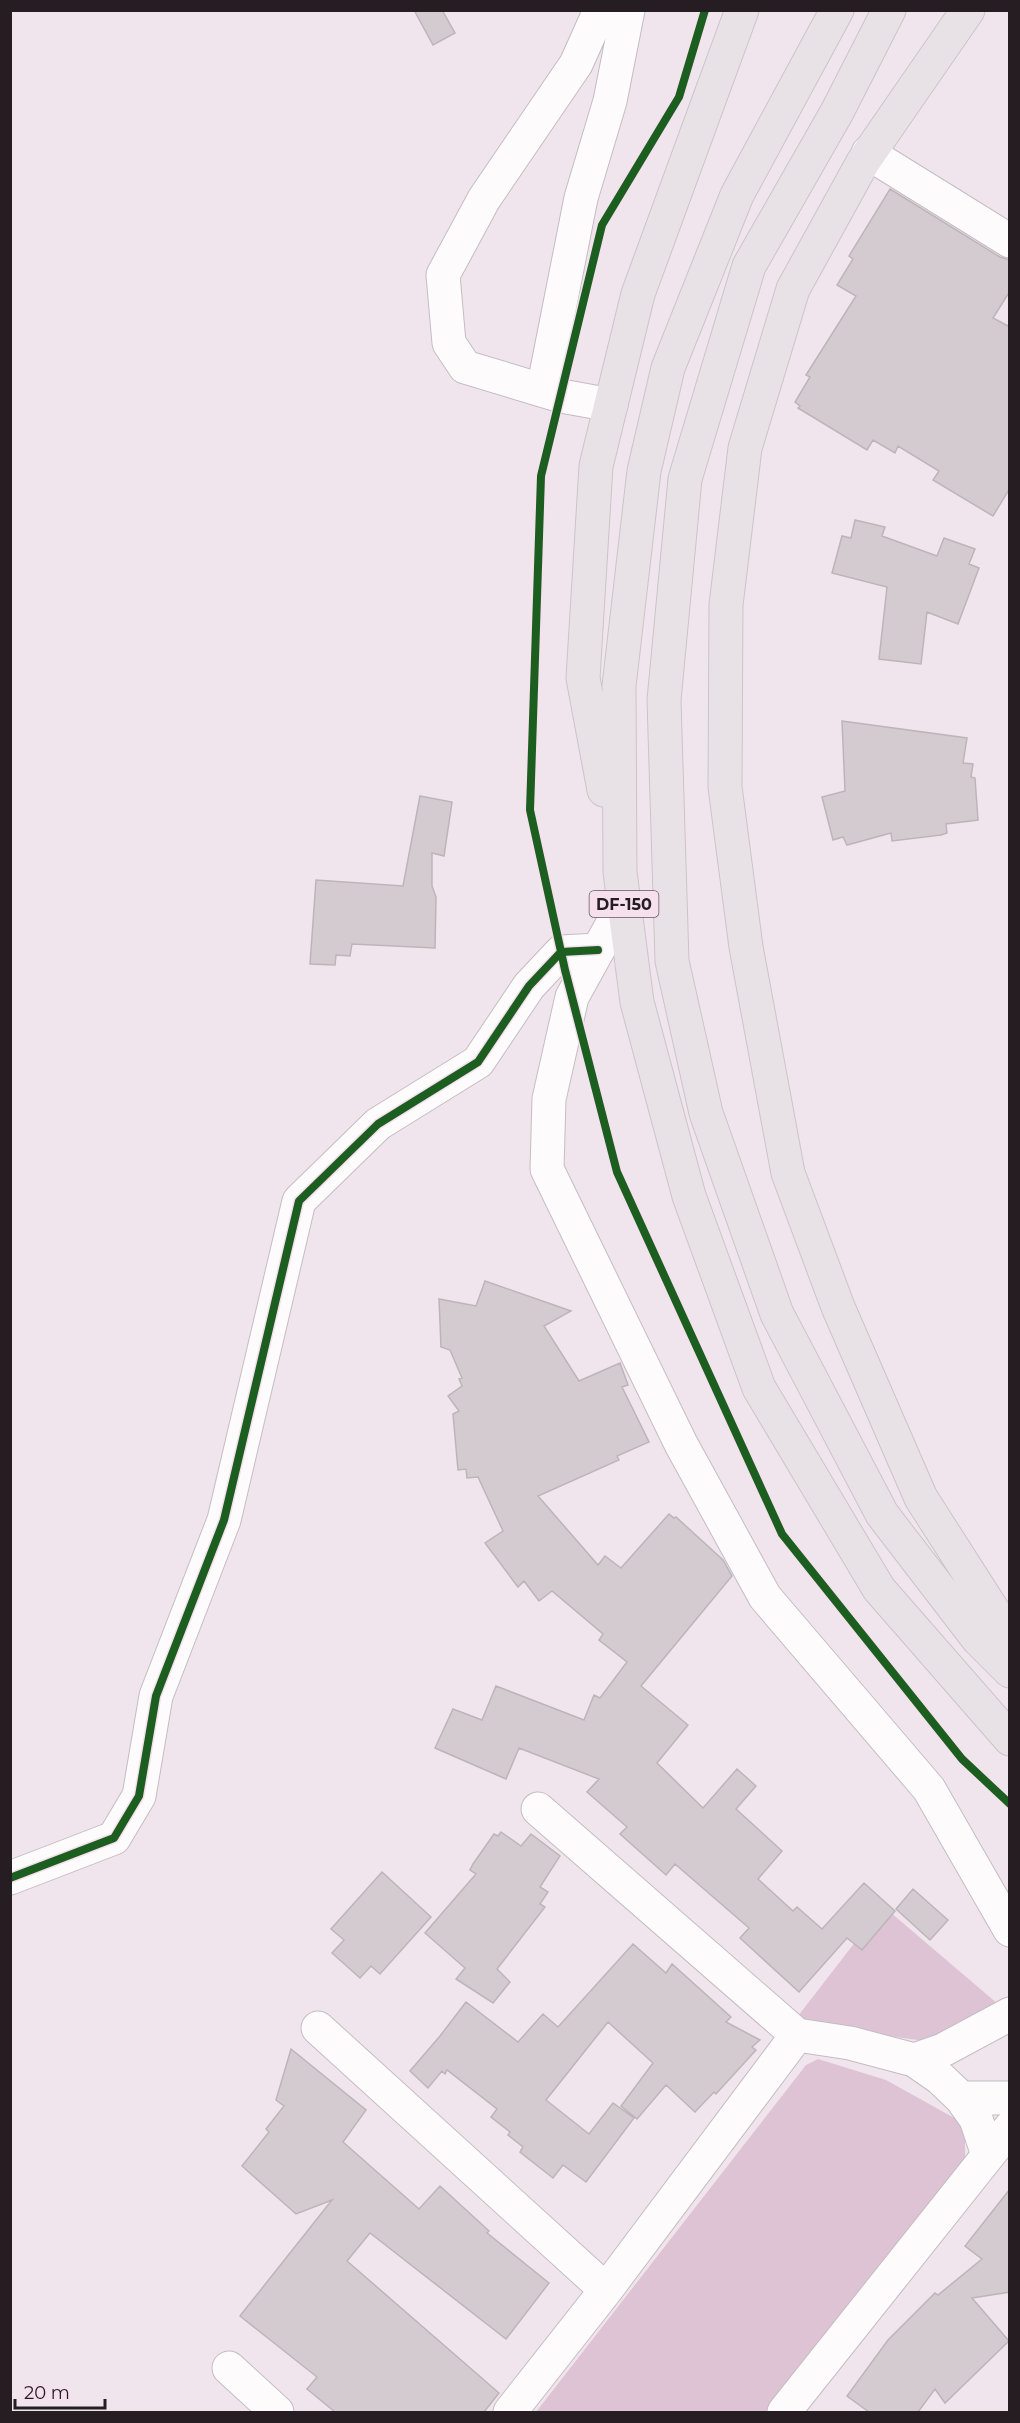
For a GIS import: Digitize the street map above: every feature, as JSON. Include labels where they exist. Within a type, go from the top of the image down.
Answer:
[{"type":"main road","points":[[622,888],[583,678],[596,466],[638,294],[742,10]]},
{"type":"main road","name":"DF-150","points":[[837,10],[736,195],[668,368],[644,471],[619,686],[622,888],[637,1002],[689,1196],[759,1388],[879,1589],[1010,1739]]},
{"type":"main road","name":"DF-150","points":[[890,10],[837,112],[749,266],[685,479],[664,700],[672,961],[706,1113],[777,1314],[882,1514],[978,1639],[1010,1671]]},
{"type":"main road","points":[[968,10],[868,153],[793,289],[745,448],[726,605],[725,787],[746,947],[788,1173],[838,1307],[921,1497],[1010,1637]]},
{"type":"street","points":[[597,10],[598,15],[576,64],[484,199],[443,275],[448,343],[465,367],[543,390],[611,405]]},
{"type":"street","points":[[543,390],[581,198],[610,101],[628,10]]},
{"type":"street","points":[[868,153],[1010,241]]},
{"type":"street","points":[[622,888],[598,950],[572,997],[549,1099],[547,1168],[681,1444],[765,1597],[928,1788],[1010,1930]]},
{"type":"street","points":[[10,1878],[114,1838],[139,1796],[156,1696],[224,1521],[299,1201],[378,1124],[478,1062],[529,986],[561,952],[598,950]]},
{"type":"street","points":[[538,1809],[797,2035],[850,2043],[914,2060],[940,2078],[961,2098],[976,2119],[988,2155]]},
{"type":"street","points":[[914,2060],[943,2050],[1010,2014]]},
{"type":"street","points":[[318,2028],[606,2290]]},
{"type":"street","points":[[510,2412],[606,2290],[797,2035]]},
{"type":"street","points":[[961,2098],[1010,2098]]},
{"type":"street","points":[[784,2412],[1010,2128]]},
{"type":"street","points":[[229,2368],[277,2412]]},
{"type":"shaded area","points":[[883,1906],[998,2004],[932,2042],[810,2025],[798,2016]]},
{"type":"shaded area","points":[[818,2059],[886,2080],[958,2120],[965,2136],[965,2161],[768,2412],[536,2412],[806,2065]]},
{"type":"building","points":[[414,10],[442,10],[455,33],[433,45]]},
{"type":"building","points":[[890,189],[1000,257],[1010,260],[1010,291],[993,318],[1010,327],[1010,488],[993,516],[933,480],[939,471],[898,446],[895,453],[873,440],[867,450],[798,408],[800,406],[795,402],[810,377],[806,375],[856,296],[837,285],[853,259],[849,256]]},
{"type":"building","points":[[855,520],[885,527],[882,536],[937,556],[944,538],[975,549],[969,564],[979,568],[958,624],[927,612],[921,664],[879,659],[887,587],[832,573],[842,536],[851,538]]},
{"type":"building","points":[[842,721],[967,738],[963,763],[973,764],[971,777],[975,778],[978,820],[946,824],[947,833],[941,835],[892,841],[891,833],[847,845],[843,837],[833,840],[822,797],[845,791]]},
{"type":"building","points":[[420,796],[452,802],[444,856],[432,853],[432,886],[436,897],[435,948],[352,944],[350,956],[336,955],[335,965],[310,964],[316,880],[403,886]]},
{"type":"building","points":[[485,1281],[571,1311],[544,1326],[579,1381],[620,1363],[628,1385],[622,1387],[649,1442],[617,1456],[619,1460],[538,1496],[598,1565],[605,1556],[621,1568],[669,1514],[676,1517],[723,1560],[732,1576],[641,1686],[688,1725],[657,1763],[703,1808],[737,1769],[756,1786],[736,1809],[782,1851],[758,1879],[793,1911],[797,1907],[822,1929],[864,1883],[895,1911],[862,1950],[847,1938],[799,1992],[740,1938],[749,1928],[675,1864],[666,1875],[620,1834],[627,1827],[587,1792],[599,1779],[519,1748],[506,1779],[435,1748],[453,1709],[482,1720],[496,1686],[584,1720],[594,1695],[600,1698],[627,1662],[599,1640],[603,1634],[552,1591],[539,1601],[524,1581],[518,1587],[485,1543],[503,1531],[478,1477],[467,1478],[466,1469],[458,1470],[453,1414],[459,1411],[448,1396],[462,1386],[459,1379],[462,1378],[450,1350],[441,1347],[439,1299],[476,1306]]},
{"type":"building","points":[[501,1832],[521,1846],[531,1834],[560,1856],[540,1887],[548,1892],[540,1904],[545,1907],[497,1969],[510,1982],[493,2003],[456,1979],[465,1968],[425,1933],[476,1874],[470,1870],[473,1864],[494,1834],[498,1836]]},
{"type":"building","points":[[382,1872],[431,1917],[380,1974],[371,1966],[360,1978],[332,1953],[344,1940],[331,1929]]},
{"type":"building","points":[[913,1889],[948,1920],[930,1940],[896,1909]]},
{"type":"building","points":[[633,1944],[666,1973],[672,1964],[731,2017],[726,2022],[760,2040],[752,2047],[756,2050],[716,2094],[714,2092],[695,2112],[666,2085],[637,2119],[621,2106],[653,2063],[608,2022],[546,2100],[589,2134],[613,2103],[634,2118],[586,2182],[563,2165],[553,2178],[520,2152],[523,2147],[508,2135],[510,2132],[491,2117],[497,2109],[447,2070],[445,2074],[442,2071],[428,2088],[410,2071],[466,2002],[518,2042],[543,2014],[558,2027]]},
{"type":"building","points":[[291,2049],[366,2110],[343,2142],[419,2209],[440,2186],[489,2231],[487,2233],[549,2283],[506,2339],[370,2233],[347,2261],[499,2393],[484,2412],[335,2412],[307,2389],[317,2377],[240,2316],[332,2200],[296,2214],[242,2166],[269,2132],[266,2129],[284,2106],[276,2100]]},
{"type":"building","points":[[1010,2189],[1010,2292],[972,2298],[1009,2341],[945,2403],[935,2389],[918,2412],[869,2412],[847,2396],[888,2340],[935,2293],[938,2295],[982,2259],[965,2246]]},
{"type":"cycle path","points":[[705,10],[679,97],[602,225],[541,476],[530,810],[565,970],[617,1172],[782,1534],[962,1759],[1010,1804]]},
{"type":"cycle path","points":[[10,1878],[114,1838],[139,1796],[156,1696],[224,1520],[299,1201],[378,1124],[478,1062],[529,986],[561,952],[598,950]]}]
